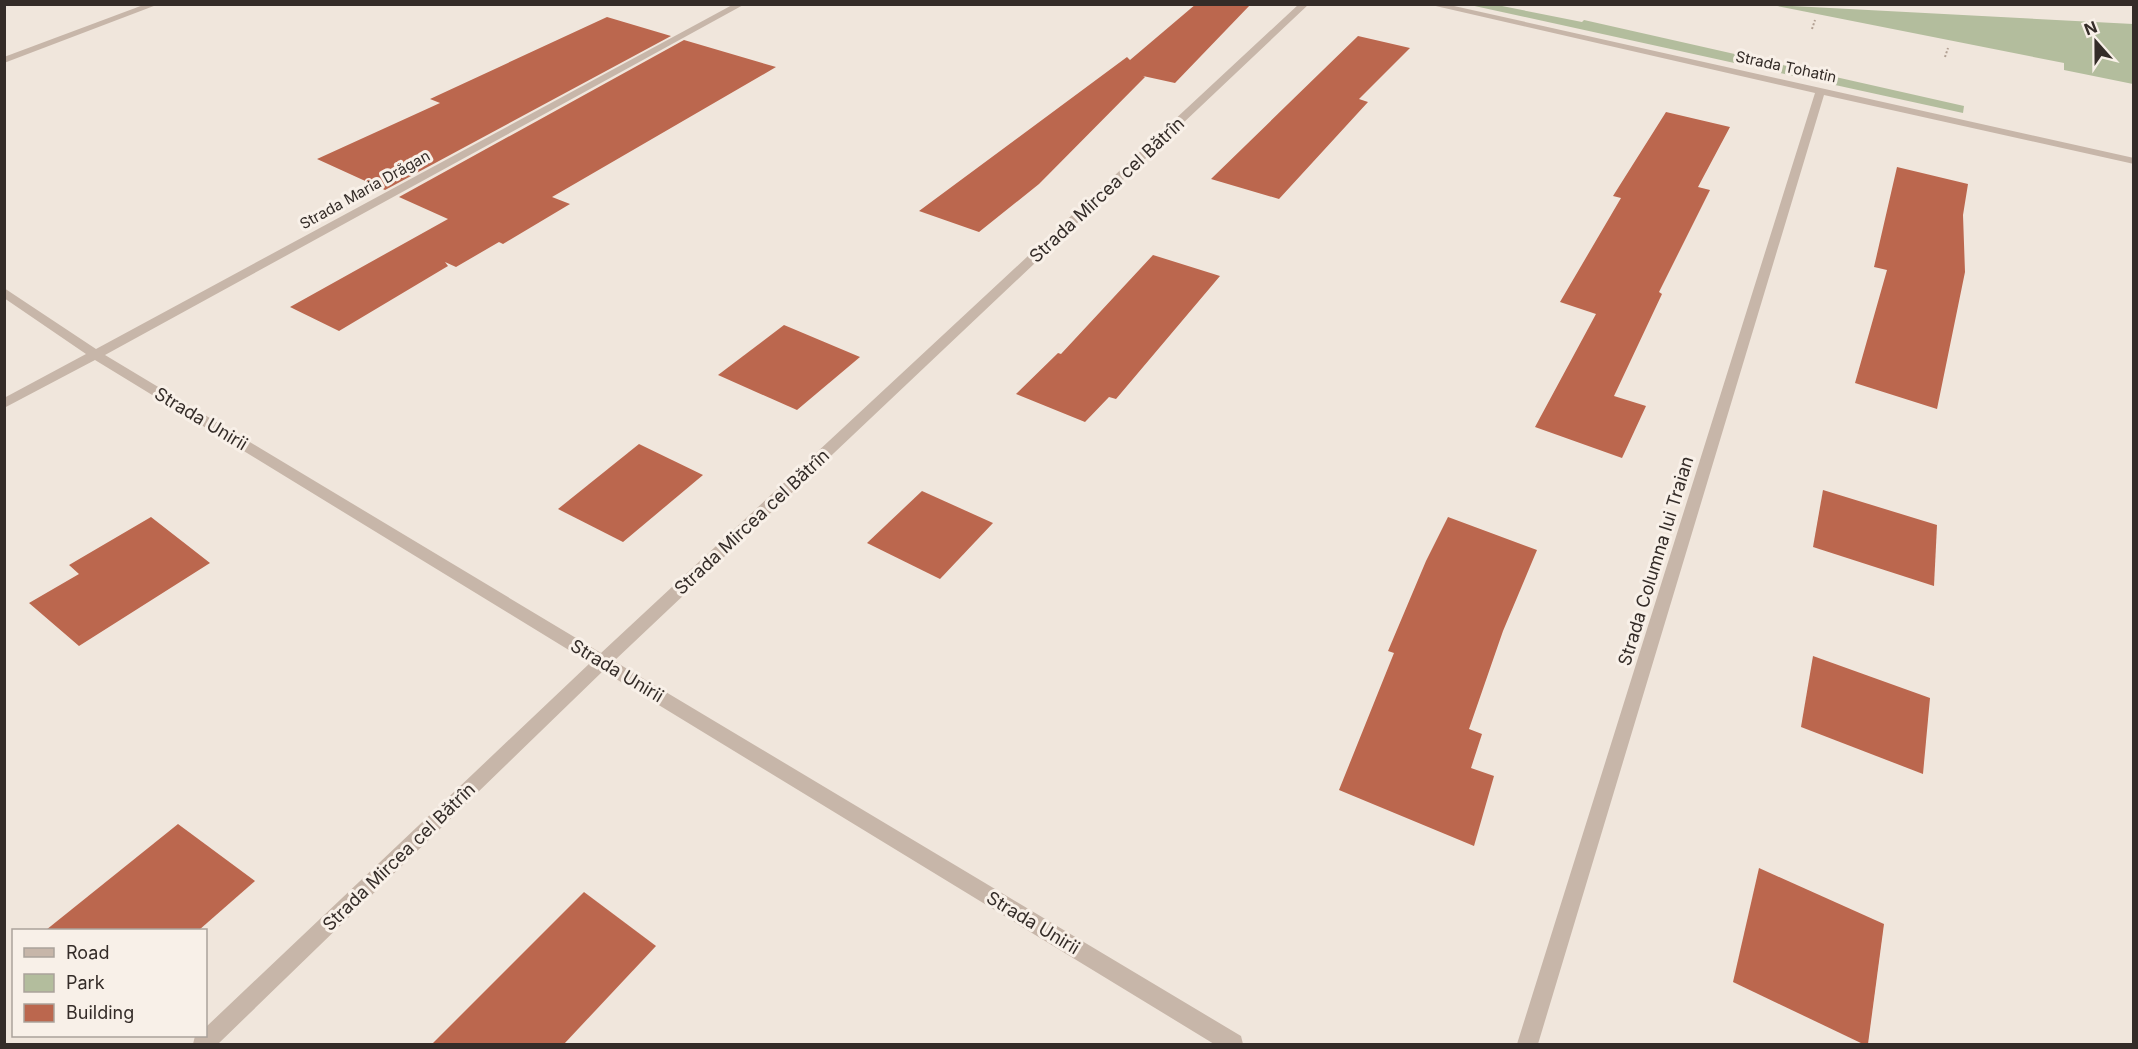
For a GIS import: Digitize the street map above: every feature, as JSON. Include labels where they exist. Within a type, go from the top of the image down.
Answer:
[{"type":"street","points":[[4,60],[155,4]]},
{"type":"street","name":"Strada Maria Drăgan","points":[[4,404],[741,4]]},
{"type":"street","name":"Strada Mircea cel Bătrîn","points":[[203,1044],[602,662],[1305,4]]},
{"type":"street","name":"Strada Tohatin","points":[[1431,4],[2133,161]]},
{"type":"street","name":"Strada Columna lui Traian","points":[[1528,1044],[1821,90]]},
{"type":"street","name":"Strada Unirii","points":[[4,292],[96,355],[1233,1044]]},
{"type":"path","points":[[1812,29],[1815,20]]},
{"type":"path","points":[[1945,57],[1948,48]]},
{"type":"green space","points":[[1470,5],[1497,5],[1582,22],[1584,20],[1964,106],[1963,113]]},
{"type":"green space","points":[[1772,5],[2133,24],[2133,84],[2064,70],[2064,63]]},
{"type":"building","points":[[1196,4],[1251,4],[1175,83],[1143,76],[1145,77],[1039,184],[979,232],[919,211],[1127,57],[1130,60]]},
{"type":"building","points":[[607,17],[671,36],[385,190],[317,159],[440,103],[430,99]]},
{"type":"building","points":[[1358,36],[1410,48],[1359,99],[1368,102],[1279,199],[1211,179]]},
{"type":"building","points":[[684,40],[776,67],[552,197],[570,204],[503,244],[499,242],[456,267],[445,262],[448,266],[339,331],[290,307],[448,219],[399,197]]},
{"type":"building","points":[[1666,112],[1730,127],[1698,187],[1710,190],[1659,292],[1662,294],[1614,396],[1646,406],[1622,458],[1535,427],[1596,314],[1560,302],[1621,198],[1613,196]]},
{"type":"building","points":[[1897,167],[1968,184],[1963,215],[1965,272],[1937,409],[1855,383],[1887,270],[1874,267]]},
{"type":"building","points":[[1153,255],[1220,276],[1116,399],[1109,397],[1085,422],[1016,394],[1058,353],[1061,354]]},
{"type":"building","points":[[784,325],[860,357],[797,410],[718,375]]},
{"type":"building","points":[[639,444],[703,475],[623,542],[558,509]]},
{"type":"building","points":[[1823,490],[1937,525],[1934,586],[1813,547]]},
{"type":"building","points":[[922,491],[993,523],[940,579],[867,543]]},
{"type":"building","points":[[151,517],[210,563],[79,646],[29,603],[79,574],[69,565]]},
{"type":"building","points":[[1448,517],[1537,550],[1503,631],[1469,729],[1482,734],[1471,768],[1494,776],[1474,846],[1339,790],[1394,653],[1388,651],[1426,561]]},
{"type":"building","points":[[1813,656],[1930,698],[1923,774],[1801,727]]},
{"type":"building","points":[[178,824],[255,881],[200,929],[47,929]]},
{"type":"building","points":[[1759,868],[1884,924],[1868,1044],[1863,1044],[1733,982]]},
{"type":"building","points":[[584,892],[656,946],[564,1044],[432,1044]]}]
